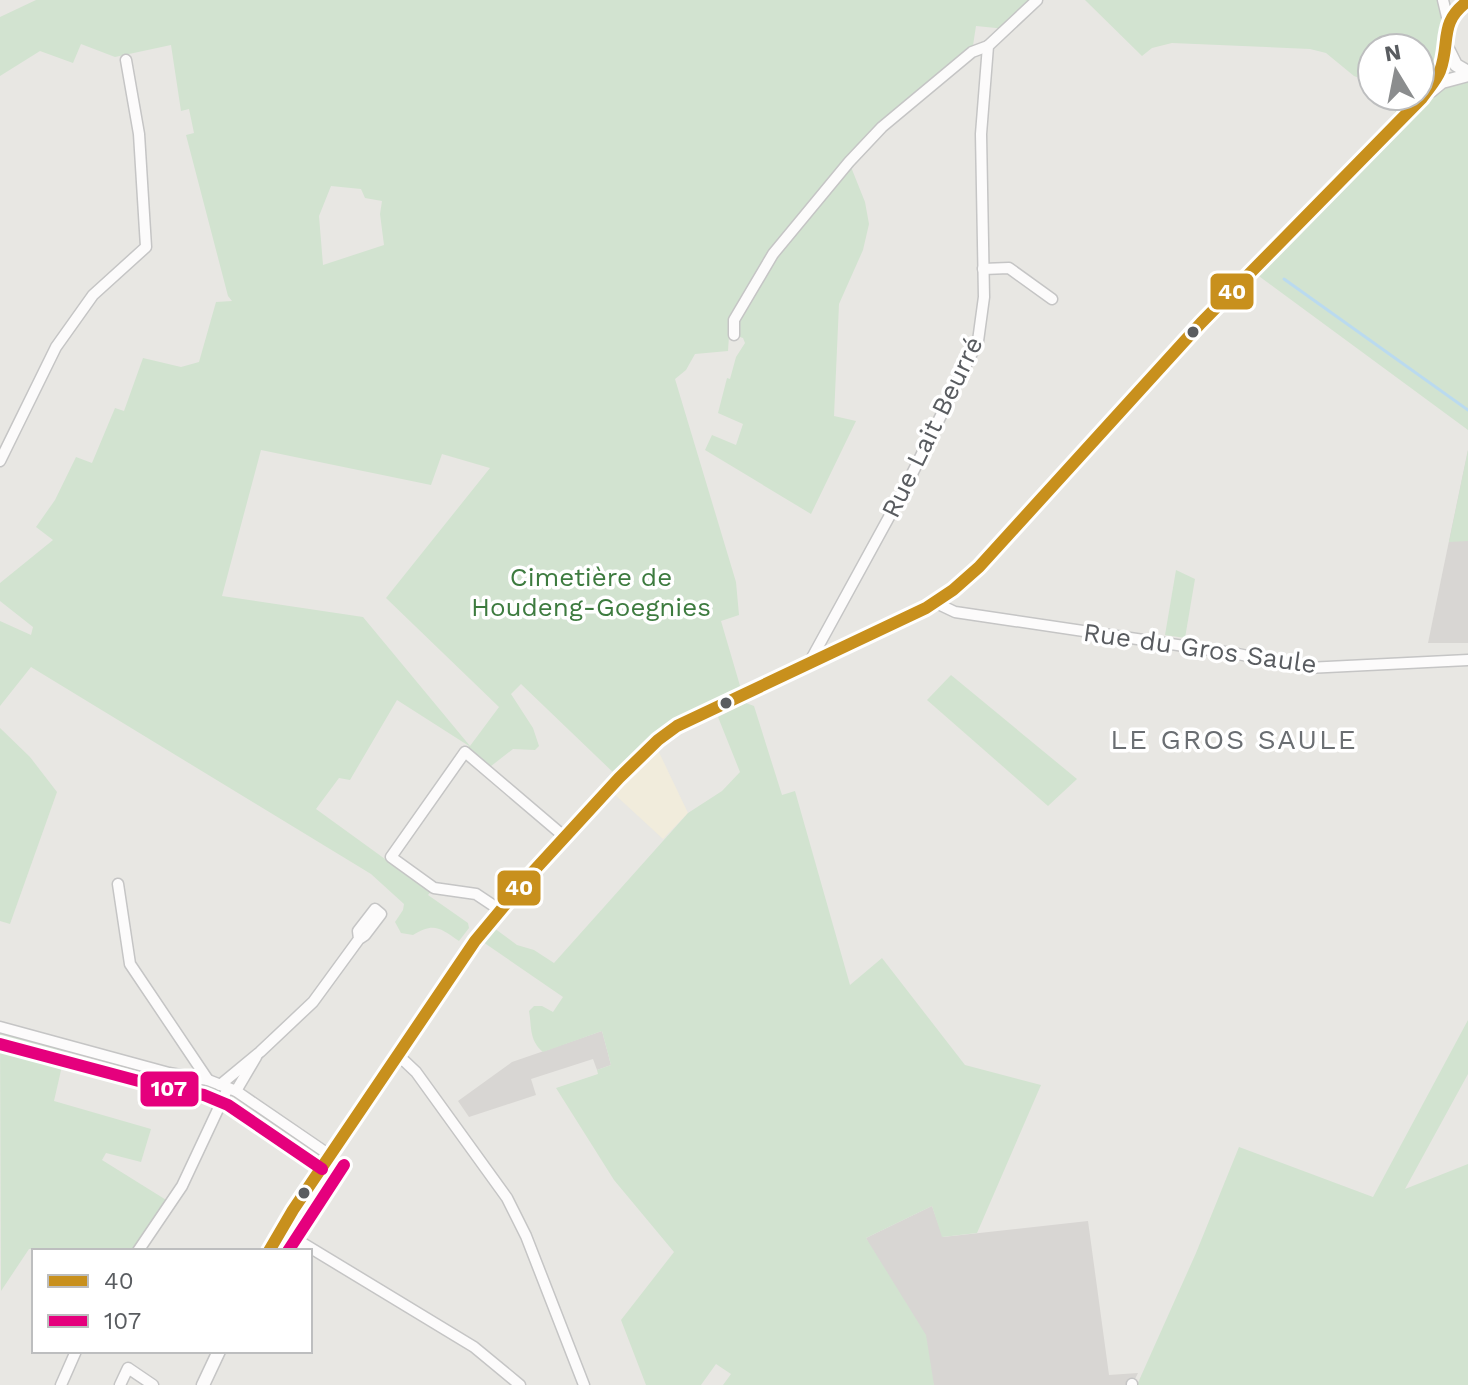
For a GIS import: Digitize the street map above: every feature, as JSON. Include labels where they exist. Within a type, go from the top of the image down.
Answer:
[{"type":"street","points":[[734,335],[734,320],[773,254],[849,162],[882,127],[972,52],[988,46],[1037,0]]},
{"type":"street","points":[[1436,77],[1440,71],[1448,21],[1443,0]]},
{"type":"street","points":[[1448,21],[1455,10],[1468,1]]},
{"type":"street","points":[[1445,42],[1456,65],[1468,74]]},
{"type":"street","name":"Rue Lait Beurré","points":[[808,665],[906,486],[974,352],[981,331],[981,134],[988,46]]},
{"type":"street","points":[[0,461],[56,347],[93,295],[146,247],[139,134],[126,60]]},
{"type":"street","points":[[1436,87],[1468,74]]},
{"type":"street","points":[[270,1249],[466,954],[500,910],[619,778],[672,729],[936,603],[979,567],[1212,312],[1408,112]]},
{"type":"street","points":[[983,269],[1009,268],[1052,299]]},
{"type":"street","name":"Rue du Gros Saule","points":[[936,603],[955,612],[1238,654],[1307,668],[1468,660]]},
{"type":"street","points":[[500,910],[476,894],[434,888],[391,857],[465,752],[566,838]]},
{"type":"street","points":[[118,884],[130,964],[208,1080]]},
{"type":"street","points":[[139,1249],[182,1186],[228,1088],[321,992],[365,935],[378,912]]},
{"type":"street","points":[[0,1027],[169,1073],[208,1080],[228,1088],[331,1156]]},
{"type":"street","points":[[228,1088],[260,1052]]},
{"type":"street","points":[[398,1055],[416,1072],[507,1198],[527,1239],[584,1385]]},
{"type":"street","points":[[281,1230],[474,1347],[520,1385]]},
{"type":"street","points":[[61,1385],[75,1353]]},
{"type":"street","points":[[203,1385],[218,1353]]},
{"type":"street","points":[[120,1385],[128,1368],[153,1385]]},
{"type":"shaded area","points":[[1468,450],[1468,643],[1428,643],[1444,565]]},
{"type":"shaded area","points":[[656,746],[688,813],[663,839],[612,792]]},
{"type":"shaded area","points":[[602,1031],[611,1065],[597,1070],[593,1059],[531,1079],[536,1095],[469,1117],[458,1101],[512,1062]]},
{"type":"shaded area","points":[[932,1206],[943,1237],[1088,1221],[1109,1375],[1138,1373],[1132,1385],[934,1385],[866,1238]]},
{"type":"green space","name":"Cimetière de Houdeng-Goegnies","points":[[36,0],[1037,0],[1006,29],[976,26],[972,52],[849,162],[865,202],[869,224],[863,250],[839,304],[834,416],[856,421],[811,514],[705,450],[712,435],[736,445],[743,424],[718,413],[727,378],[730,379],[736,357],[745,343],[743,338],[729,336],[728,351],[695,354],[686,370],[675,379],[736,582],[739,615],[721,621],[743,696],[687,721],[619,778],[521,684],[511,694],[533,728],[539,746],[535,750],[513,749],[486,770],[465,752],[469,746],[397,700],[350,780],[339,778],[316,809],[385,859],[391,857],[434,888],[428,895],[468,923],[469,928],[459,941],[437,928],[413,935],[401,933],[395,922],[404,904],[371,874],[31,667],[0,706],[0,621],[31,635],[33,627],[0,601],[0,583],[53,540],[36,527],[55,500],[76,457],[92,463],[115,408],[124,411],[143,358],[181,367],[199,362],[216,302],[232,301],[228,296],[186,135],[194,133],[189,109],[181,111],[171,45],[115,57],[81,44],[73,63],[40,51],[0,76],[0,17]],"holes":[[[331,186],[361,189],[365,198],[382,201],[380,214],[384,245],[323,265],[319,216]],[[261,450],[431,485],[442,454],[490,468],[386,598],[499,707],[470,746],[363,617],[222,596]]]},
{"type":"green space","points":[[1085,0],[1443,0],[1445,42],[1436,65],[1436,32],[1356,32],[1356,77],[1326,53],[1310,49],[1172,43],[1152,48],[1142,56]]},
{"type":"green space","points":[[1468,75],[1468,430],[1252,271],[1384,137],[1395,112],[1436,112],[1436,90]]},
{"type":"green space","points":[[1468,450],[1468,541],[1449,542]]},
{"type":"green space","points":[[1176,570],[1195,579],[1185,638],[1165,635]]},
{"type":"green space","points":[[951,675],[1077,779],[1048,806],[927,700]]},
{"type":"green space","points":[[746,703],[754,706],[782,795],[795,791],[850,985],[882,958],[965,1065],[1041,1085],[977,1233],[942,1237],[932,1206],[866,1238],[926,1335],[934,1385],[723,1385],[731,1374],[716,1364],[701,1385],[646,1385],[621,1320],[674,1252],[614,1180],[556,1088],[598,1074],[597,1070],[611,1065],[602,1031],[543,1052],[533,1038],[529,1011],[534,1006],[542,1006],[553,1012],[563,997],[483,942],[494,928],[517,945],[534,950],[554,963],[688,813],[722,791],[740,772],[718,717]]},
{"type":"green space","points":[[0,728],[30,757],[57,792],[10,924],[0,921]]},
{"type":"green space","points":[[1468,1020],[1468,1074],[1405,1189],[1468,1164],[1468,1385],[1137,1385],[1239,1147],[1373,1197]]},
{"type":"green space","points":[[0,1027],[67,1044],[54,1101],[151,1129],[141,1162],[106,1153],[102,1160],[171,1203],[139,1249],[29,1249],[1,1291]]},
{"type":"waterway","points":[[1284,279],[1468,410]]},
{"type":"transit line","name":"40","points":[[270,1249],[293,1210],[475,941],[530,875],[619,778],[677,726],[926,608],[979,567],[1201,323],[1422,98],[1440,71],[1449,25],[1468,1]]},
{"type":"transit line","name":"107","points":[[0,1044],[165,1088],[204,1095],[228,1105],[322,1169]]},
{"type":"transit line","name":"107","points":[[289,1249],[344,1165]]},
{"type":"district","name":"LE GROS SAULE","points":[[1234,739]]}]
